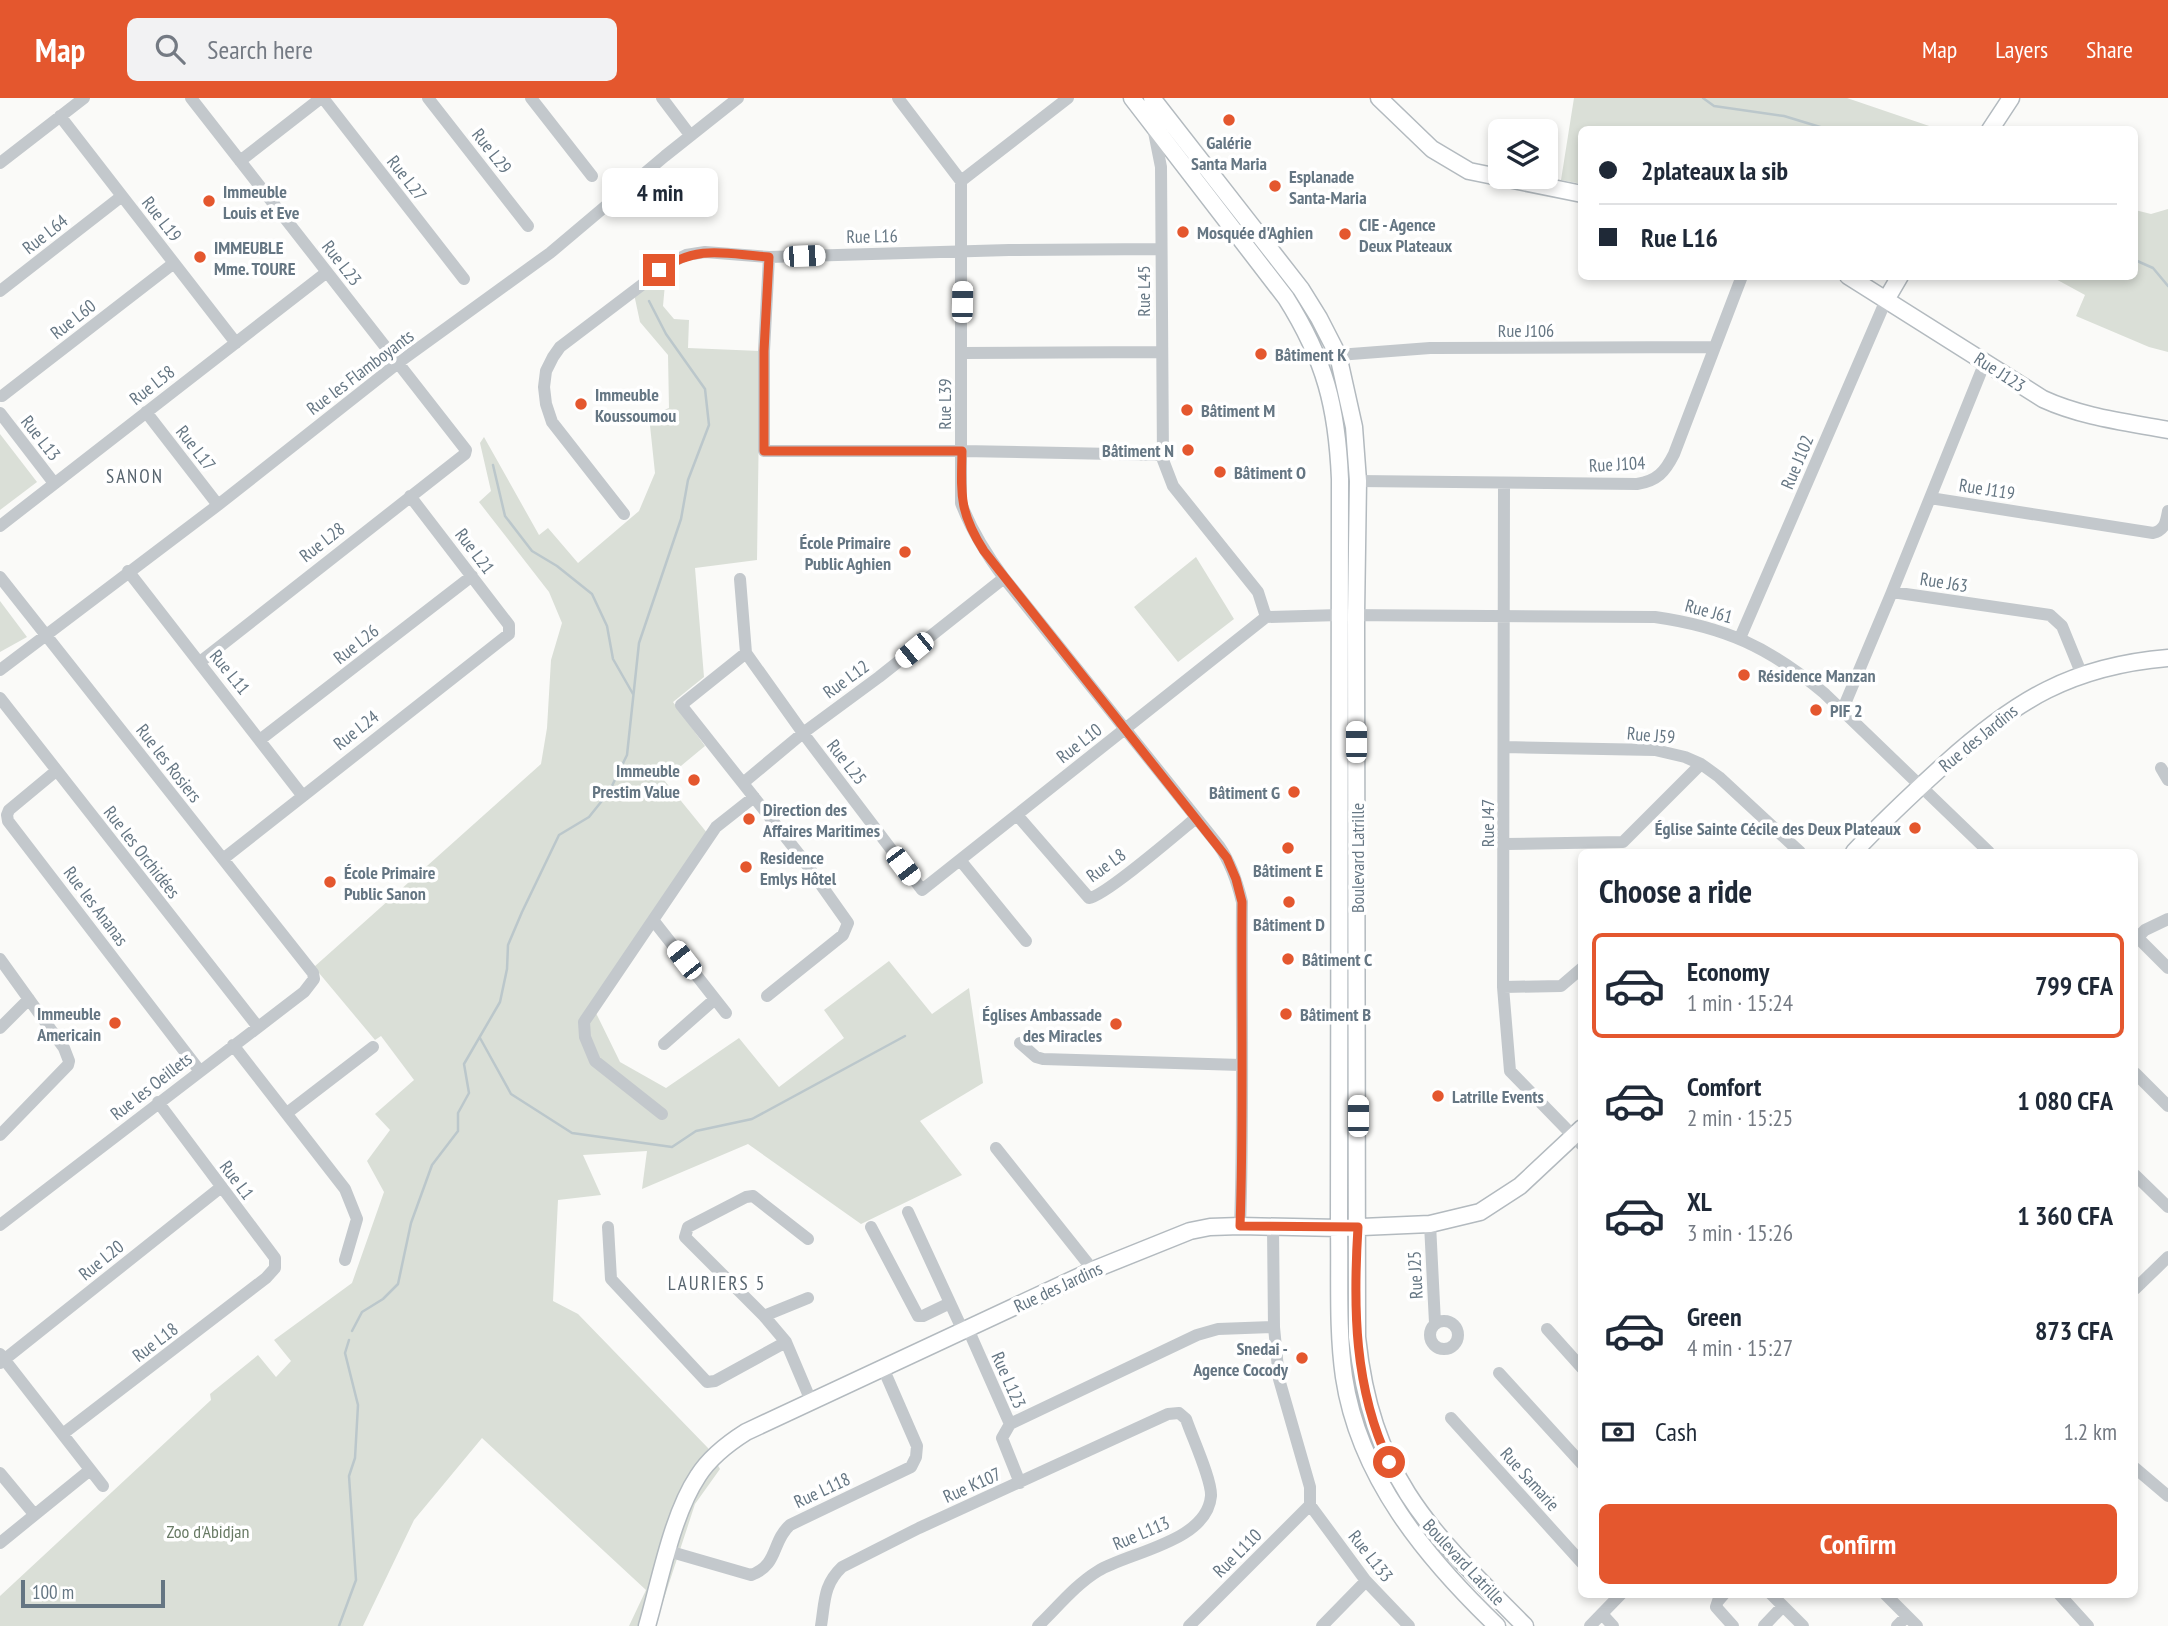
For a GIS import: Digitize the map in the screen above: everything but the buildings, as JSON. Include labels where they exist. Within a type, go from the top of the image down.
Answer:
[{"type":"main road","name":"Boulevard Latrille","points":[[1132,98],[1286,298],[1320,359],[1331,399],[1339,452],[1348,615],[1358,1349],[1370,1411],[1396,1477],[1429,1527],[1525,1626]]},
{"type":"main road","name":"Boulevard Latrille","points":[[1152,98],[1301,289],[1338,355],[1354,427],[1358,481],[1348,615],[1339,1228],[1340,1339],[1344,1375],[1353,1418],[1381,1485],[1417,1539],[1497,1626]]},
{"type":"main road","points":[[1379,98],[1432,149],[1469,171],[1578,193]]},
{"type":"main road","points":[[1993,126],[2011,98]]},
{"type":"main road","name":"Rue J123","points":[[1855,280],[2043,399],[2069,410],[2168,429]]},
{"type":"main road","points":[[1886,300],[1898,280]]},
{"type":"main road","name":"Rue des Jardins","points":[[1857,849],[1921,785],[1999,717],[2049,688],[2082,675],[2133,662],[2168,659]]},
{"type":"main road","name":"Rue des Jardins","points":[[647,1626],[668,1551],[697,1478],[710,1460],[746,1432],[1093,1270],[1168,1238],[1210,1227],[1339,1228],[1430,1224],[1479,1212],[1506,1197],[1578,1138]]},
{"type":"street","points":[[0,163],[84,98]]},
{"type":"street","name":"Rue L23","points":[[191,98],[466,450]]},
{"type":"street","points":[[240,161],[322,98]]},
{"type":"street","name":"Rue L27","points":[[322,98],[464,279]]},
{"type":"street","name":"Rue L29","points":[[428,98],[528,226]]},
{"type":"street","points":[[531,98],[593,176]]},
{"type":"street","points":[[662,98],[690,135]]},
{"type":"street","name":"Rue les Flamboyants","points":[[0,670],[218,505],[398,363],[550,253],[738,98]]},
{"type":"street","points":[[898,98],[961,181],[1068,98]]},
{"type":"street","name":"Rue L19","points":[[61,116],[122,196],[170,266],[236,343]]},
{"type":"street","name":"Rue L45","points":[[1153,124],[1161,167],[1163,457]]},
{"type":"street","name":"Rue L39","points":[[961,181],[961,503],[977,540],[1004,578],[1227,858],[1236,879],[1242,902],[1241,1065],[1244,1133],[1240,1226]]},
{"type":"street","name":"Rue L64","points":[[0,291],[122,196]]},
{"type":"street","name":"Rue L16","points":[[624,514],[552,422],[544,387],[546,370],[560,347],[659,270],[686,255],[705,252],[769,257],[1161,250]]},
{"type":"street","points":[[769,257],[764,351],[764,451],[962,451],[1163,457],[1173,486],[1258,592],[1266,617],[1348,615]]},
{"type":"street","name":"Rue L60","points":[[2,396],[170,266]]},
{"type":"street","name":"Rue L58","points":[[0,526],[327,272]]},
{"type":"street","name":"Rue J104","points":[[1358,481],[1637,484],[1658,478],[1667,469],[1674,454],[1740,280]]},
{"type":"street","name":"Rue J102","points":[[1740,638],[1886,300]]},
{"type":"street","name":"Rue J106","points":[[1338,355],[1430,348],[1715,347]]},
{"type":"street","points":[[962,353],[1161,352]]},
{"type":"street","name":"Rue J119","points":[[1985,362],[1930,498],[2153,533],[2161,531],[2168,511]]},
{"type":"street","name":"Rue L17","points":[[146,412],[218,505]]},
{"type":"street","name":"Rue L13","points":[[0,413],[54,484]]},
{"type":"street","name":"Rue L28","points":[[200,662],[465,454],[466,450]]},
{"type":"street","name":"Rue J47","points":[[1504,483],[1503,987],[1510,1071],[1578,1136]]},
{"type":"street","name":"Rue L21","points":[[410,496],[510,629]]},
{"type":"street","points":[[1842,711],[1930,498]]},
{"type":"street","name":"Rue L11","points":[[128,571],[302,795]]},
{"type":"street","name":"Rue L26","points":[[261,739],[472,576]]},
{"type":"street","name":"Rue les Rosiers","points":[[0,577],[311,970]]},
{"type":"street","name":"Rue L12","points":[[743,783],[803,733],[1004,578]]},
{"type":"street","points":[[740,579],[746,653],[681,705],[802,858],[848,923],[843,935],[767,996]]},
{"type":"street","name":"Rue J63","points":[[1892,592],[2050,615],[2062,626],[2082,675]]},
{"type":"street","name":"Rue J61","points":[[1348,615],[1655,617],[1688,622],[1740,638],[1797,671],[1986,849]]},
{"type":"street","name":"Rue L10","points":[[922,890],[1266,617]]},
{"type":"street","name":"Rue L24","points":[[223,859],[509,634],[510,629]]},
{"type":"street","name":"Rue L25","points":[[746,653],[922,890]]},
{"type":"street","name":"Rue les Orchidées","points":[[0,698],[258,1027]]},
{"type":"street","name":"Rue J59","points":[[1505,747],[1655,750],[1685,757],[1701,764],[1797,849]]},
{"type":"street","points":[[1623,842],[1701,764]]},
{"type":"street","points":[[2161,768],[2168,780]]},
{"type":"street","name":"Rue les Ananas","points":[[56,771],[9,810],[6,815],[8,821],[199,1070]]},
{"type":"street","points":[[662,1114],[595,1061],[585,1037],[584,1022],[716,827],[754,797]]},
{"type":"street","name":"Rue L8","points":[[1017,815],[1089,898],[1115,882],[1196,818]]},
{"type":"street","points":[[1504,844],[1623,842],[1631,849]]},
{"type":"street","points":[[961,860],[1026,941]]},
{"type":"street","points":[[2138,937],[2156,923],[2168,919]]},
{"type":"street","points":[[653,920],[726,1013]]},
{"type":"street","points":[[2138,941],[2168,968]]},
{"type":"street","points":[[0,959],[64,1048],[69,1060],[68,1065],[0,1135]]},
{"type":"street","name":"Rue les Oeillets","points":[[0,1225],[310,986],[314,979],[311,970]]},
{"type":"street","points":[[1503,987],[1561,986],[1578,971]]},
{"type":"street","points":[[0,1028],[29,999]]},
{"type":"street","points":[[664,1044],[715,999]]},
{"type":"street","points":[[1020,1043],[1035,1057],[1056,1060],[1241,1065]]},
{"type":"street","points":[[233,1045],[345,1189],[357,1219],[345,1260]]},
{"type":"street","points":[[287,1113],[373,1047]]},
{"type":"street","points":[[2138,1076],[2168,1106]]},
{"type":"street","name":"Rue L1","points":[[158,1102],[275,1258],[275,1268],[266,1278]]},
{"type":"street","points":[[996,1148],[1093,1270]]},
{"type":"street","points":[[2138,1178],[2168,1207]]},
{"type":"street","name":"Rue L20","points":[[1,1359],[220,1188]]},
{"type":"street","points":[[808,1239],[752,1196],[688,1227],[685,1232],[685,1237],[764,1316],[786,1342],[811,1401]]},
{"type":"street","name":"Rue L123","points":[[908,1212],[1010,1424],[1002,1438],[1020,1483]]},
{"type":"street","name":"Rue J25","points":[[1430,1224],[1435,1323]]},
{"type":"street","points":[[608,1227],[611,1279],[707,1382],[715,1381],[786,1342]]},
{"type":"street","points":[[872,1227],[918,1316],[950,1303]]},
{"type":"street","points":[[1273,1227],[1274,1328],[1279,1379],[1310,1487],[1310,1505]]},
{"type":"street","points":[[2138,1286],[2168,1257]]},
{"type":"street","name":"Rue L18","points":[[64,1433],[266,1278]]},
{"type":"street","points":[[764,1316],[808,1298]]},
{"type":"street","points":[[1010,1424],[1197,1335],[1218,1329],[1274,1328]]},
{"type":"street","points":[[1547,1329],[1578,1364]]},
{"type":"street","points":[[1,1359],[64,1433],[103,1486]]},
{"type":"street","name":"Rue L118","points":[[668,1551],[751,1575],[771,1561],[781,1532],[790,1525],[911,1467],[917,1446],[883,1368]]},
{"type":"street","points":[[1499,1373],[1578,1460]]},
{"type":"street","name":"Rue K107","points":[[821,1626],[827,1585],[842,1567],[919,1528],[1168,1414],[1179,1413]]},
{"type":"street","name":"Rue L113","points":[[1038,1626],[1098,1571],[1174,1540],[1195,1524],[1208,1508],[1211,1489],[1186,1419],[1179,1413]]},
{"type":"street","name":"Rue Samarie","points":[[1451,1418],[1578,1559]]},
{"type":"street","points":[[0,1543],[90,1470]]},
{"type":"street","points":[[2138,1471],[2168,1496]]},
{"type":"street","points":[[0,1473],[34,1514]]},
{"type":"street","name":"Rue L133","points":[[1310,1505],[1366,1581],[1409,1626]]},
{"type":"street","name":"Rue L110","points":[[1190,1626],[1310,1505]]},
{"type":"street","points":[[1322,1626],[1366,1581]]},
{"type":"street","points":[[1590,1626],[1614,1598]]},
{"type":"street","points":[[1721,1598],[1716,1607],[1733,1626]]},
{"type":"street","points":[[1775,1598],[1803,1626]]},
{"type":"street","points":[[1889,1598],[1917,1626]]},
{"type":"street","points":[[2063,1598],[2088,1626]]},
{"type":"street","points":[[1764,1626],[1783,1606]]},
{"type":"street","points":[[1602,1614],[1613,1626]]},
{"type":"street","points":[[1897,1626],[1907,1616]]},
{"type":"green space","points":[[1574,98],[1847,98],[1929,126],[1578,126],[1578,183],[1561,180]]},
{"type":"green space","points":[[2168,209],[2168,352],[2149,347],[2076,316],[2085,295],[2058,280],[2138,280],[2138,211],[2151,214]]},
{"type":"green space","name":"Zoo d'Abidjan","points":[[666,273],[663,306],[674,319],[689,320],[688,348],[760,351],[757,560],[695,568],[704,677],[673,702],[705,746],[664,780],[712,839],[596,1013],[620,1062],[666,1088],[739,1038],[779,1087],[844,1038],[824,1010],[889,961],[932,1014],[969,988],[983,1083],[920,1121],[962,1175],[861,1224],[748,1144],[642,1189],[647,1151],[583,1155],[601,1195],[558,1200],[553,1301],[578,1314],[708,1448],[720,1469],[695,1504],[655,1626],[629,1626],[646,1590],[482,1438],[414,1520],[363,1626],[0,1626],[0,1596],[211,1400],[210,1394],[258,1355],[276,1377],[291,1361],[274,1340],[352,1283],[384,1192],[367,1161],[390,1130],[375,1114],[414,1080],[381,1036],[375,1040],[314,967],[541,764],[547,728],[551,660],[562,623],[549,592],[479,502],[491,491],[480,443],[484,437],[539,535],[548,528],[578,563],[639,511],[655,473],[649,416],[669,408],[668,355],[640,322],[634,294]]},
{"type":"green space","points":[[0,434],[37,482],[0,510]]},
{"type":"green space","points":[[1196,557],[1234,619],[1178,662],[1134,607]]},
{"type":"green space","points":[[0,601],[27,637],[0,652]]},
{"type":"waterway","points":[[1703,98],[1714,106],[1784,116],[1817,126]]},
{"type":"waterway","points":[[2138,261],[2153,268],[2168,286]]},
{"type":"waterway","points":[[352,1331],[362,1312],[383,1299],[398,1284],[411,1223],[432,1165],[458,1131],[458,1113],[469,1093],[464,1064],[500,1002],[507,969],[508,945],[522,912],[559,835],[589,817],[609,792],[627,755],[639,643],[681,519],[688,480],[709,425],[705,389],[666,334],[649,301]]},
{"type":"waterway","points":[[493,465],[505,516],[532,551],[557,566],[592,594],[607,626],[613,659],[633,694]]},
{"type":"waterway","points":[[480,1038],[511,1094],[572,1133],[672,1147],[696,1131],[752,1119],[905,1036]]},
{"type":"waterway","points":[[339,1626],[356,1580],[349,1476],[355,1458],[358,1405],[345,1353],[349,1340]]},
{"type":"place","name":"Galérie Santa Maria","points":[[1229,120]]},
{"type":"place","name":"Esplanade Santa-Maria","points":[[1275,186]]},
{"type":"place","name":"Immeuble Louis et Eve","points":[[209,201]]},
{"type":"place","name":"Mosquée d'Aghien","points":[[1183,232]]},
{"type":"place","name":"CIE - Agence Deux Plateaux","points":[[1345,234]]},
{"type":"place","name":"IMMEUBLE Mme. TOURE","points":[[200,257]]},
{"type":"place","name":"Bâtiment K","points":[[1261,354]]},
{"type":"place","name":"Immeuble Koussoumou","points":[[581,404]]},
{"type":"place","name":"Bâtiment M","points":[[1187,410]]},
{"type":"place","name":"Bâtiment N","points":[[1188,450]]},
{"type":"place","name":"Bâtiment O","points":[[1220,472]]},
{"type":"place","name":"École Primaire Public Aghien","points":[[905,552]]},
{"type":"place","name":"Résidence Manzan","points":[[1744,675]]},
{"type":"place","name":"PIF 2","points":[[1816,710]]},
{"type":"place","name":"Immeuble Prestim Value","points":[[694,780]]},
{"type":"place","name":"Bâtiment G","points":[[1294,792]]},
{"type":"place","name":"Direction des Affaires Maritimes","points":[[749,819]]},
{"type":"place","name":"Église Sainte Cécile des Deux Plateaux","points":[[1915,828]]},
{"type":"place","name":"Bâtiment E","points":[[1288,848]]},
{"type":"place","name":"Residence Emlys Hôtel","points":[[746,867]]},
{"type":"place","name":"École Primaire Public Sanon","points":[[330,882]]},
{"type":"place","name":"Bâtiment D","points":[[1289,902]]},
{"type":"place","name":"Bâtiment C","points":[[1288,959]]},
{"type":"place","name":"Bâtiment B","points":[[1286,1014]]},
{"type":"place","name":"Immeuble Americain","points":[[115,1023]]},
{"type":"place","name":"Églises Ambassade des Miracles","points":[[1116,1024]]},
{"type":"place","name":"Latrille Events","points":[[1438,1096]]},
{"type":"place","name":"Snedai - Agence Cocody","points":[[1302,1358]]},
{"type":"district","name":"SANON","points":[[135,476]]},
{"type":"district","name":"LAURIERS 5","points":[[717,1283]]},
{"type":"route","points":[[659,270],[686,255],[705,252],[769,257],[764,351],[764,451],[962,451],[961,503],[984,551],[1227,858],[1242,902],[1241,1041],[1244,1133],[1240,1226],[1358,1227],[1357,1337],[1361,1372],[1370,1411],[1389,1462]]}]
